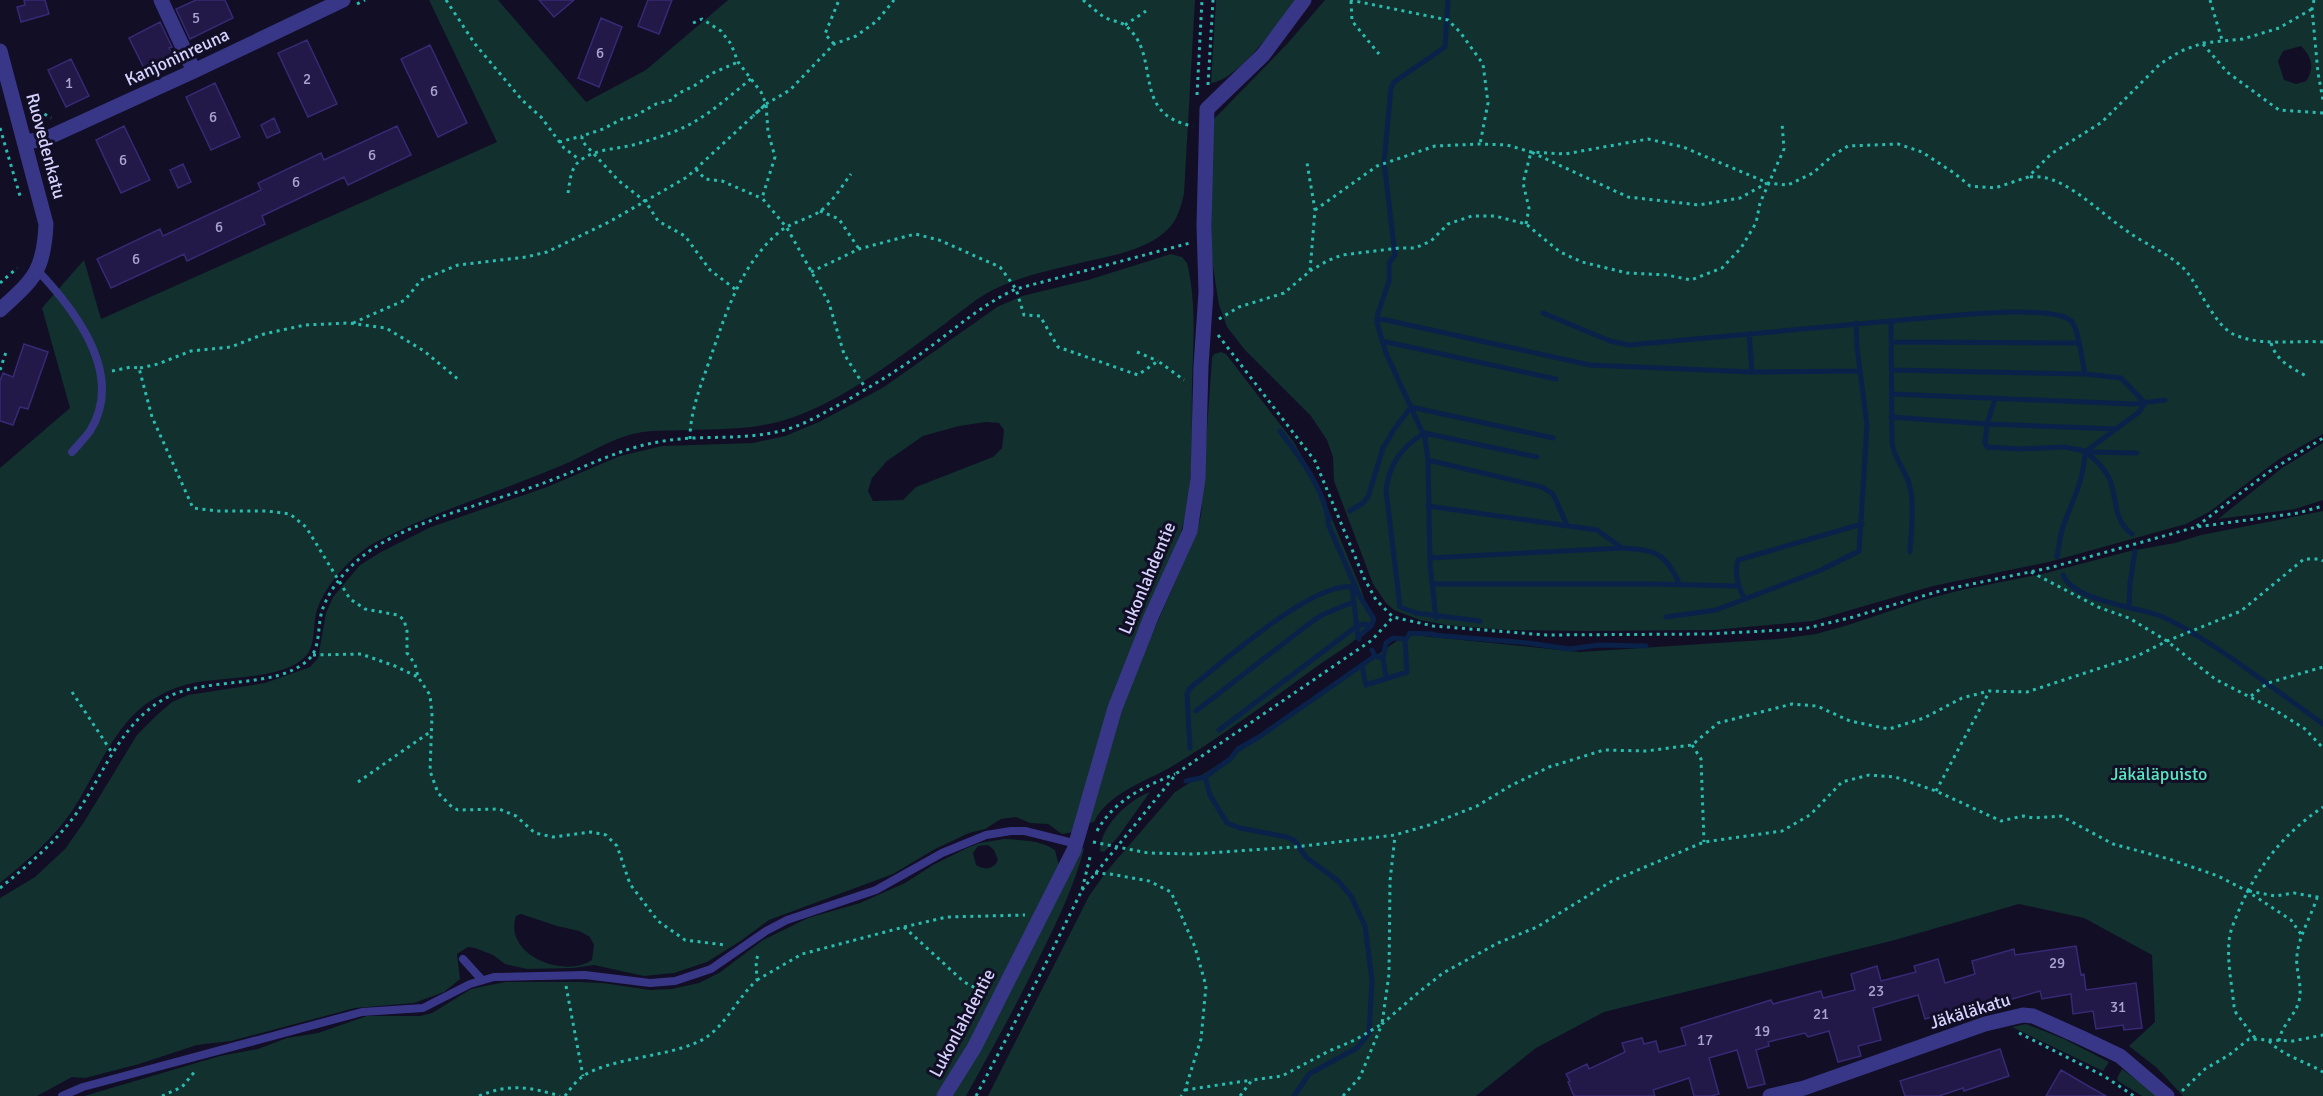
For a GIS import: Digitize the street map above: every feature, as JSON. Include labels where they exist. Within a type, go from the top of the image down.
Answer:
[{"type":"street","points":[[161,0],[194,71]]},
{"type":"street","name":"Kanjoninreuna","points":[[25,142],[45,139],[194,71],[313,6],[343,0]]},
{"type":"street","points":[[1203,104],[1263,55],[1304,0]]},
{"type":"street","name":"Ruovedenkatu","points":[[0,51],[46,224],[45,252],[38,271]]},
{"type":"street","name":"Lukonlahdentie","points":[[944,1096],[974,1048],[1077,844],[1115,708],[1151,617],[1190,531],[1198,479],[1200,392],[1207,321],[1203,104]]},
{"type":"street","points":[[0,310],[25,288],[38,271]]},
{"type":"street","name":"Jäkäläkatu","points":[[1770,1096],[1804,1088],[1985,1024],[2023,1015],[2033,1016],[2120,1056],[2167,1096]]},
{"type":"lane","points":[[38,271],[54,287],[73,316],[94,350],[101,373],[102,397],[97,414],[90,431],[72,452]]},
{"type":"lane","points":[[62,1096],[83,1087],[362,1012],[423,1008],[482,980],[508,976],[564,975],[601,976],[650,983],[675,981],[711,969],[766,931],[807,912],[876,890],[942,853],[986,835],[1025,831],[1077,844]]},
{"type":"lane","points":[[463,959],[482,980]]},
{"type":"path","points":[[446,0],[475,44],[522,100],[541,117],[564,148],[580,160]]},
{"type":"path","points":[[834,44],[825,34],[839,0]]},
{"type":"path","points":[[753,116],[766,104],[790,90],[834,44],[855,36],[877,21],[894,0]]},
{"type":"path","points":[[1083,0],[1106,18],[1125,25],[1139,43],[1147,66],[1149,88],[1158,108],[1178,123],[1196,126],[1196,119]]},
{"type":"path","points":[[1202,0],[1203,104]]},
{"type":"path","points":[[1203,104],[1213,0]]},
{"type":"path","points":[[2210,0],[2222,40]]},
{"type":"path","points":[[2314,0],[2312,9],[2323,100]]},
{"type":"path","points":[[1379,54],[1352,21],[1350,1],[1448,20],[1460,32],[1483,64],[1488,103],[1479,144]]},
{"type":"path","points":[[2028,177],[2051,154],[2102,122],[2160,64],[2181,51],[2203,43],[2243,39],[2279,28],[2312,9]]},
{"type":"path","points":[[1125,25],[1146,11]]},
{"type":"path","points":[[693,23],[702,19],[721,31],[766,104],[768,132],[776,157],[762,198]]},
{"type":"path","points":[[2203,43],[2227,72],[2279,110],[2323,113]]},
{"type":"path","points":[[559,142],[633,117],[656,104],[672,99],[713,73],[738,62]]},
{"type":"path","points":[[568,193],[572,170],[580,160],[593,154],[675,132],[694,123],[752,78]]},
{"type":"path","points":[[353,323],[405,300],[421,280],[458,266],[547,252],[646,202],[696,169],[766,104]]},
{"type":"path","points":[[1782,123],[1784,149],[1768,183],[1756,223],[1741,248],[1722,268],[1691,280],[1667,275],[1627,273],[1582,262],[1560,252],[1526,224],[1495,216],[1472,216],[1448,224],[1431,242],[1415,248],[1342,255],[1310,271],[1284,293],[1239,307],[1207,321],[1315,461],[1370,591],[1393,617],[1433,626],[1505,633],[1656,635],[1779,632],[1815,627],[1942,590],[2031,572],[2196,527],[2278,516],[2323,506]]},
{"type":"path","points":[[0,128],[22,205]]},
{"type":"path","points":[[582,136],[582,141],[593,154],[619,181],[646,202],[658,221],[685,236],[710,270],[735,289]]},
{"type":"path","points":[[1531,152],[1564,154],[1648,139],[1683,147],[1768,183],[1788,185],[1813,173],[1832,156],[1848,146],[1898,144],[1922,152],[1970,186],[1995,188],[2028,177],[2044,176],[2062,184],[2129,233],[2158,249],[2186,271],[2209,308],[2232,333],[2271,344],[2296,340],[2323,342]]},
{"type":"path","points":[[1315,210],[1377,166],[1435,146],[1507,145],[1531,152],[1628,197],[1699,205],[1740,198],[1768,183]]},
{"type":"path","points":[[1526,224],[1529,208],[1523,183],[1531,152]]},
{"type":"path","points":[[1307,163],[1315,210],[1310,271]]},
{"type":"path","points":[[696,169],[705,179],[722,180],[762,198],[787,228],[830,303],[844,354],[866,389]]},
{"type":"path","points":[[690,439],[690,423],[698,392],[735,289],[762,249],[780,231],[820,211],[851,174]]},
{"type":"path","points":[[820,211],[839,219],[859,249]]},
{"type":"path","points":[[811,272],[859,249],[915,234],[939,240],[1000,267],[1016,289],[1024,315],[1040,316],[1058,347],[1138,375],[1158,362]]},
{"type":"path","points":[[0,888],[28,865],[75,816],[131,725],[141,715],[170,696],[188,689],[264,678],[295,669],[307,662],[313,655],[321,612],[330,593],[356,562],[377,546],[434,521],[541,484],[640,445],[690,439],[738,439],[780,432],[818,417],[866,389],[908,363],[989,303],[1016,289],[1193,242]]},
{"type":"path","points":[[0,283],[21,265]]},
{"type":"path","points":[[101,373],[158,364],[191,351],[231,347],[264,333],[305,326],[353,323],[386,328],[423,351],[459,380]]},
{"type":"path","points":[[2271,344],[2275,354],[2284,364],[2307,376]]},
{"type":"path","points":[[0,370],[7,349]]},
{"type":"path","points":[[1137,352],[1158,362],[1200,392]]},
{"type":"path","points":[[139,368],[152,417],[193,508],[290,514],[306,527],[350,599],[365,609],[398,615],[404,620],[407,631],[406,653],[415,664],[417,677],[430,695],[432,716],[430,771],[438,793],[452,807],[458,810],[498,809],[516,816],[535,833],[554,837],[591,832],[606,835],[617,846],[630,884],[658,921],[685,940],[743,948]]},
{"type":"path","points":[[2196,527],[2270,471],[2323,438]]},
{"type":"path","points":[[1093,842],[1148,853],[1192,854],[1308,846],[1395,835],[1477,806],[1510,786],[1550,767],[1604,750],[1646,751],[1692,745],[1718,723],[1792,704],[1817,706],[1850,721],[1889,729],[1924,718],[1962,698],[1989,691],[2027,692],[2136,656],[2241,611],[2304,559],[2323,561]]},
{"type":"path","points":[[2031,572],[2098,607],[2129,618],[2167,641],[2215,679],[2250,696],[2305,729],[2323,748]]},
{"type":"path","points":[[1082,890],[1093,842],[1103,820],[1114,809],[1145,787],[1177,773],[1372,640],[1393,617]]},
{"type":"path","points":[[313,655],[361,654],[395,666],[417,677]]},
{"type":"path","points":[[2250,696],[2268,682],[2323,667]]},
{"type":"path","points":[[1936,791],[1989,691]]},
{"type":"path","points":[[72,692],[113,754]]},
{"type":"path","points":[[358,782],[430,732]]},
{"type":"path","points":[[1692,745],[1701,759],[1704,842]]},
{"type":"path","points":[[976,1096],[1032,992],[1082,890],[1177,773]]},
{"type":"path","points":[[1185,1090],[1282,1076],[1362,1036],[1382,1024],[1443,974],[1498,943],[1537,927],[1612,881],[1704,842],[1782,831],[1810,815],[1842,782],[1869,775],[1895,777],[1936,791],[2001,821],[2023,816],[2034,818],[2061,816],[2113,844],[2218,876],[2247,891],[2291,921],[2303,937]]},
{"type":"path","points":[[2255,1038],[2234,1006],[2228,943],[2230,932],[2247,891],[2276,847],[2303,821],[2323,807]]},
{"type":"path","points":[[1343,1096],[1360,1077],[1382,1024],[1389,974],[1390,881],[1395,835]]},
{"type":"path","points":[[1095,873],[1149,881],[1171,892],[1195,946],[1206,986],[1201,1039],[1181,1096]]},
{"type":"path","points":[[2247,891],[2275,896],[2294,893],[2323,898]]},
{"type":"path","points":[[2278,1041],[2280,1032],[2289,1022],[2299,1000],[2301,983],[2297,967],[2297,953],[2317,898]]},
{"type":"path","points":[[479,1096],[511,1087],[531,1087],[562,1096],[584,1076],[598,1069],[673,1051],[699,1042],[718,1028],[745,991],[757,980],[802,954],[947,917],[1042,915]]},
{"type":"path","points":[[904,927],[964,982],[982,990],[995,1003]]},
{"type":"path","points":[[757,980],[756,961],[766,931]]},
{"type":"path","points":[[564,975],[584,1076]]},
{"type":"path","points":[[2014,1032],[2055,1050],[2104,1076],[2134,1096]]},
{"type":"path","points":[[2176,1096],[2205,1069],[2229,1055],[2243,1042],[2255,1038],[2293,1041],[2323,1035]]},
{"type":"path","points":[[2268,1040],[2278,1051],[2303,1060],[2323,1072]]},
{"type":"path","points":[[162,1096],[182,1087],[204,1058],[215,1051]]},
{"type":"path","points":[[1240,1096],[1252,1080]]},
{"type":"green space","points":[[429,0],[498,0],[586,102],[646,70],[728,0],[1195,0],[1183,198],[1179,212],[1170,227],[1150,242],[1126,252],[1042,272],[997,288],[976,300],[871,376],[811,410],[779,422],[754,426],[650,431],[626,436],[378,541],[350,561],[327,590],[317,610],[311,648],[304,658],[279,671],[185,685],[164,693],[146,704],[134,714],[114,740],[65,821],[39,850],[0,883],[0,468],[70,408],[42,308],[84,260],[101,319],[497,142]]},
{"type":"green space","points":[[1216,0],[1295,0],[1245,62],[1221,80],[1211,83]]},
{"type":"green space","points":[[1325,0],[2323,0],[2323,434],[2279,459],[2209,512],[2186,524],[2049,562],[1933,586],[1813,621],[1713,630],[1588,631],[1506,630],[1446,625],[1420,620],[1394,610],[1386,603],[1373,584],[1334,481],[1333,457],[1327,440],[1311,416],[1245,350],[1227,327],[1219,305],[1212,261],[1211,179],[1214,119],[1287,44]],"holes":[[[2301,46],[2311,63],[2311,72],[2306,81],[2296,84],[2284,80],[2278,61],[2283,51]]]},
{"type":"green space","points":[[1171,254],[1182,257],[1187,263],[1194,324],[1191,460],[1188,497],[1181,532],[1116,693],[1074,832],[1062,834],[1048,824],[1030,823],[1016,817],[1001,819],[985,829],[969,833],[935,849],[893,874],[769,920],[707,962],[674,973],[644,976],[594,965],[573,968],[527,969],[505,964],[493,955],[468,947],[457,954],[460,979],[444,992],[414,1003],[355,1008],[231,1041],[197,1045],[139,1064],[85,1078],[72,1077],[37,1096],[0,1096],[0,898],[35,877],[65,849],[137,735],[172,702],[188,695],[265,683],[310,667],[318,658],[326,613],[333,597],[360,565],[431,527],[547,487],[620,456],[662,446],[753,443],[785,436],[819,422],[884,387],[997,307],[1022,296],[1088,280]],"holes":[[[986,422],[999,423],[1004,430],[1002,448],[993,457],[916,487],[903,500],[873,501],[868,491],[872,478],[887,461],[923,436],[959,426]],[[521,914],[579,931],[590,937],[594,945],[592,960],[566,967],[539,960],[518,942],[514,930],[516,916]]]},
{"type":"green space","points":[[1221,352],[1226,354],[1293,441],[1316,480],[1361,589],[1372,622],[1347,646],[1228,730],[1171,767],[1139,783],[1108,803],[1094,822],[1089,823],[1128,689],[1197,532],[1201,515],[1212,358],[1214,354]]},
{"type":"green space","points":[[2323,443],[2323,500],[2295,509],[2218,519],[2282,468]]},
{"type":"green space","name":"Jäkäläpuisto","points":[[2323,511],[2323,1096],[2183,1096],[2157,1068],[2129,1046],[2155,1022],[2152,955],[2084,918],[2019,904],[1895,940],[1604,1012],[1536,1048],[1476,1096],[988,1096],[1089,896],[1106,872],[1175,792],[1254,742],[1398,640],[1414,635],[1580,652],[1778,639],[1816,634],[1961,590],[2042,574],[2201,535]]},
{"type":"green space","points":[[1150,792],[1118,837],[1104,852],[1100,851],[1101,842],[1110,824],[1133,801]]},
{"type":"green space","points":[[1004,839],[1044,844],[1055,850],[1059,866],[965,1054],[939,1096],[84,1096],[220,1056],[258,1049],[287,1038],[318,1033],[367,1016],[420,1016],[432,1013],[471,989],[506,982],[603,983],[650,990],[671,989],[699,983],[719,973],[763,940],[808,918],[860,903],[905,883],[933,865],[980,843]],"holes":[[[988,845],[994,850],[998,860],[994,866],[983,868],[976,865],[973,853],[978,846]]]},
{"type":"green space","points":[[1080,847],[1084,849],[1065,903],[1014,1008],[966,1096],[951,1096]]},
{"type":"green space","points":[[2026,1024],[2064,1039],[2109,1062],[2103,1071],[2012,1027]]},
{"type":"green space","points":[[2122,1069],[2158,1096],[2142,1096],[2118,1081],[2117,1078]]},
{"type":"building","points":[[24,0],[45,0],[49,14],[21,22],[17,7],[25,5]]},
{"type":"building","points":[[196,0],[225,0],[233,18],[190,39],[176,9]]},
{"type":"building","points":[[539,0],[574,0],[554,17]]},
{"type":"building","points":[[648,0],[672,0],[659,34],[638,26]]},
{"type":"building","points":[[601,18],[622,27],[599,87],[578,78]]},
{"type":"building","points":[[160,22],[172,47],[169,48],[172,54],[144,68],[129,38]]},
{"type":"building","points":[[307,40],[337,104],[308,117],[278,53]]},
{"type":"building","points":[[430,45],[467,123],[438,137],[401,59]]},
{"type":"building","points":[[71,59],[89,96],[66,107],[48,70]]},
{"type":"building","points":[[215,83],[240,137],[211,150],[186,97]]},
{"type":"building","points":[[274,118],[280,132],[267,138],[261,125]]},
{"type":"building","points":[[124,126],[150,180],[121,193],[96,140]]},
{"type":"building","points":[[397,126],[411,155],[348,185],[344,177],[262,216],[265,224],[187,261],[184,254],[111,288],[97,259],[160,229],[163,236],[261,190],[258,183],[321,153],[324,160]]},
{"type":"building","points":[[183,164],[191,182],[178,188],[170,170]]},
{"type":"building","points":[[24,344],[48,352],[28,409],[20,407],[13,425],[0,421],[0,381],[3,373],[13,377]]},
{"type":"building","points":[[2076,946],[2086,990],[2136,983],[2142,1028],[2124,1030],[2123,1025],[2096,1029],[2093,1011],[2073,1014],[2071,994],[2042,999],[2040,991],[1984,1007],[1983,1002],[1925,1019],[1918,995],[1873,1008],[1881,1040],[1858,1046],[1861,1056],[1838,1062],[1829,1031],[1808,1037],[1805,1033],[1768,1042],[1769,1046],[1756,1050],[1765,1084],[1748,1088],[1737,1050],[1709,1058],[1719,1094],[1711,1096],[1694,1096],[1689,1078],[1653,1090],[1655,1096],[1574,1096],[1568,1082],[1570,1081],[1566,1074],[1587,1064],[1589,1069],[1625,1052],[1622,1043],[1642,1038],[1644,1044],[1656,1041],[1659,1052],[1686,1045],[1681,1028],[1771,1000],[1773,1004],[1821,991],[1823,998],[1855,990],[1851,974],[1877,966],[1881,981],[1916,972],[1914,966],[1938,959],[1945,983],[1975,974],[1972,961],[2014,949],[2015,955]]},
{"type":"building","points":[[2000,1049],[2009,1076],[1964,1091],[1963,1088],[1939,1096],[1905,1096],[1900,1081]]},
{"type":"building","points":[[2061,1070],[2090,1087],[2106,1096],[2046,1096]]},
{"type":"waterway","points":[[1436,618],[1430,565],[1428,460],[1425,438],[1386,353],[1377,323],[1389,281],[1389,263],[1395,255],[1384,162],[1391,88],[1394,82],[1445,47],[1448,0]]},
{"type":"waterway","points":[[1891,321],[2014,312],[2059,315],[2071,321],[2078,338],[2085,374],[2121,378],[2145,403],[2139,412],[2085,452]]},
{"type":"waterway","points":[[1543,313],[1610,341],[1629,345],[1891,321],[1892,443],[1910,486],[1912,514],[1910,552]]},
{"type":"waterway","points":[[1377,318],[1590,365],[1752,372],[1860,371]]},
{"type":"waterway","points":[[1666,617],[1716,610],[1821,570],[1859,551],[1867,425],[1856,323]]},
{"type":"waterway","points":[[1749,334],[1752,372]]},
{"type":"waterway","points":[[1382,341],[1556,379]]},
{"type":"waterway","points":[[1891,342],[2078,343]]},
{"type":"waterway","points":[[1891,370],[2085,374]]},
{"type":"waterway","points":[[1891,394],[2133,404],[2165,400]]},
{"type":"waterway","points":[[1995,399],[1987,424],[1985,443],[1987,447],[2020,449],[2064,447],[2091,452],[2137,453]]},
{"type":"waterway","points":[[1350,511],[1368,497],[1383,448],[1411,407],[1553,438]]},
{"type":"waterway","points":[[1891,417],[1987,424],[2117,429]]},
{"type":"waterway","points":[[1280,431],[1316,484],[1328,519]]},
{"type":"waterway","points":[[1480,621],[1416,613],[1400,607],[1386,490],[1390,472],[1403,450],[1424,433],[1537,457]]},
{"type":"waterway","points":[[2057,557],[2063,528],[2080,480],[2085,452]]},
{"type":"waterway","points":[[2087,453],[2107,474],[2119,517],[2132,534]]},
{"type":"waterway","points":[[1428,460],[1542,487],[1553,494],[1567,525]]},
{"type":"waterway","points":[[1428,506],[1597,530],[1622,548]]},
{"type":"waterway","points":[[1330,518],[1328,524],[1359,595],[1374,619],[1359,639]]},
{"type":"waterway","points":[[1745,599],[1737,580],[1738,560],[1862,524]]},
{"type":"waterway","points":[[1430,558],[1622,548],[1644,550],[1664,560],[1670,566],[1680,585]]},
{"type":"waterway","points":[[2129,607],[2135,551]]},
{"type":"waterway","points":[[2063,575],[2069,584],[2091,597],[2158,615],[2181,626],[2231,658],[2323,724]]},
{"type":"waterway","points":[[1433,584],[1738,586]]},
{"type":"waterway","points":[[1352,586],[1358,638]]},
{"type":"waterway","points":[[1190,748],[1187,694],[1190,688],[1245,643],[1292,610],[1335,589],[1352,587]]},
{"type":"waterway","points":[[1196,711],[1314,620],[1353,602]]},
{"type":"waterway","points":[[1219,730],[1357,626],[1364,624],[1371,626]]},
{"type":"waterway","points":[[1362,666],[1366,685],[1407,672],[1405,641],[1410,633],[1434,634]]},
{"type":"waterway","points":[[1434,635],[1570,649],[1599,645],[1646,646]]},
{"type":"waterway","points":[[1383,658],[1386,643],[1393,638],[1406,639]]},
{"type":"waterway","points":[[1372,650],[1375,656],[1383,658],[1386,678]]},
{"type":"waterway","points":[[1294,1096],[1309,1074],[1357,1048],[1369,1033],[1372,980],[1365,926],[1351,896],[1338,881],[1306,857],[1295,841],[1287,837],[1240,828],[1227,823],[1210,795],[1205,777],[1230,759],[1238,749],[1259,737],[1375,656]]},
{"type":"waterway","points":[[1186,781],[1205,777]]}]
